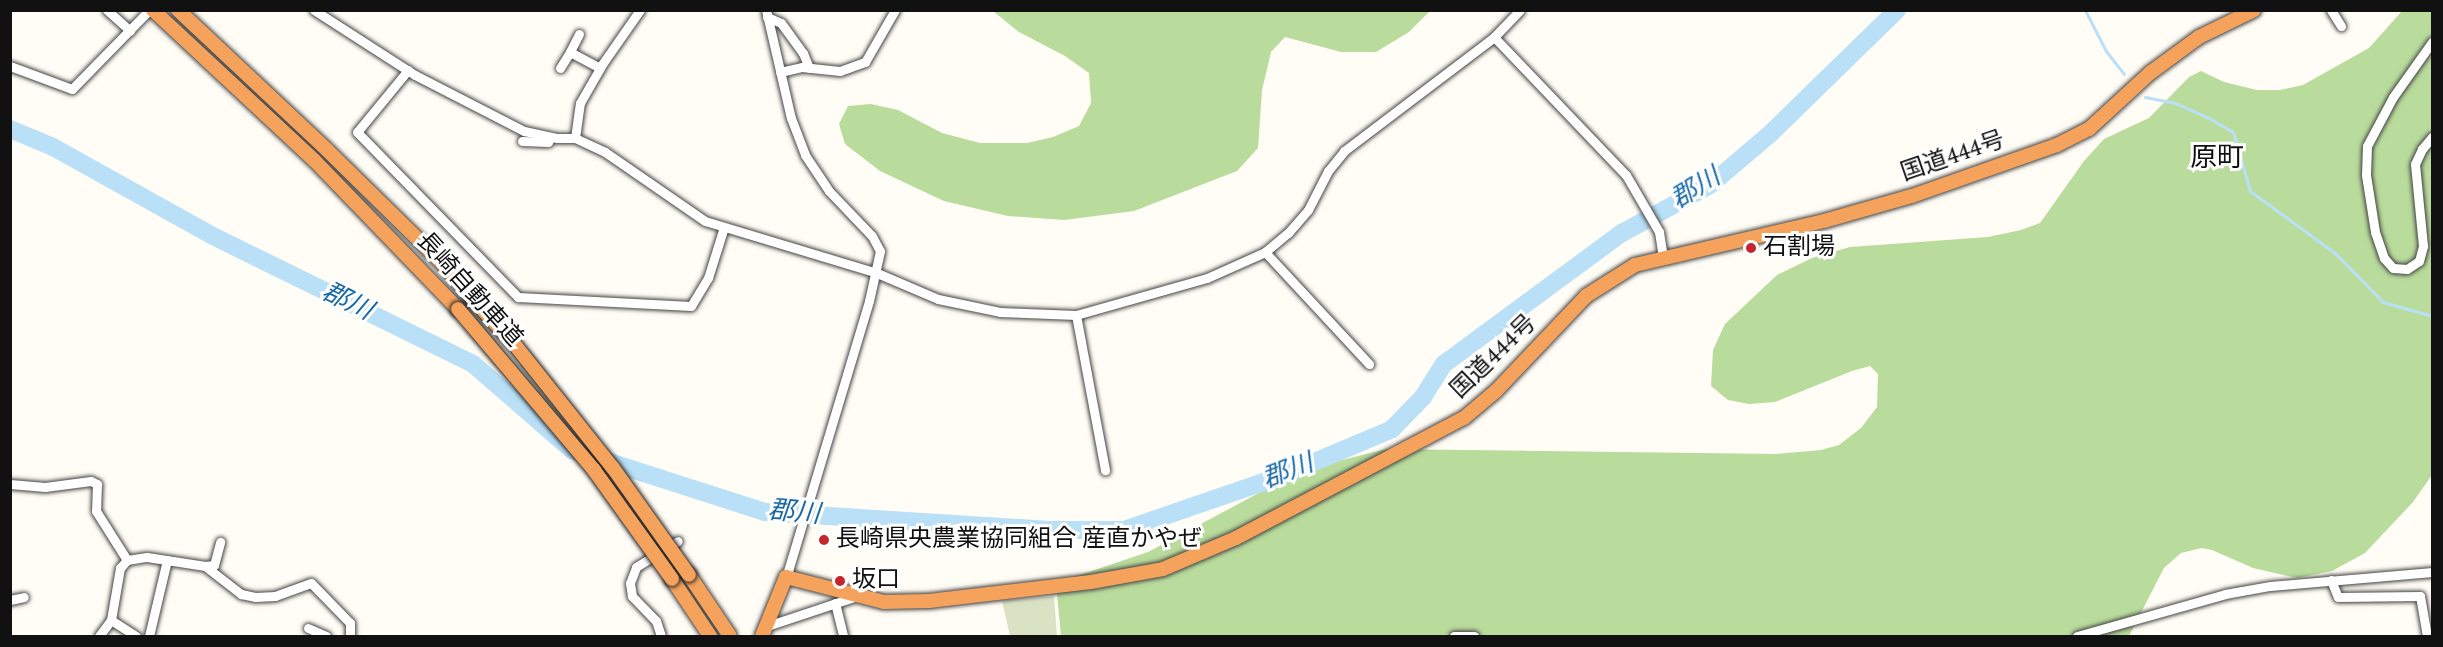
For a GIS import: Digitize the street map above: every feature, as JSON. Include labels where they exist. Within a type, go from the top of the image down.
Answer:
[{"type":"highway","name":"長崎自動車道","points":[[151,10],[315,161],[458,309],[594,470],[710,636]]},
{"type":"highway","name":"長崎自動車道","points":[[178,10],[327,150],[442,263],[515,345],[613,468],[730,636]]},
{"type":"highway","name":"国道444号","points":[[786,577],[884,602],[929,601],[1091,582],[1163,569],[1236,538],[1464,418],[1496,391],[1586,296],[1635,265],[1835,218],[1912,196],[2057,146],[2089,129],[2150,73],[2199,37],[2238,13],[2254,10]]},
{"type":"highway","points":[[766,632],[786,577]]},
{"type":"street","points":[[107,10],[130,31]]},
{"type":"street","points":[[10,66],[72,89],[151,10]]},
{"type":"street","points":[[314,10],[408,70],[524,131],[551,137],[575,138],[605,152],[705,220],[877,273],[938,299],[1000,312],[1076,315],[1207,278],[1265,252],[1288,233],[1308,210],[1328,171],[1344,151],[1494,37],[1520,10]]},
{"type":"street","points":[[575,138],[580,103],[600,68],[640,10]]},
{"type":"street","points":[[780,72],[809,68],[840,71],[865,62],[895,10]]},
{"type":"street","points":[[2331,10],[2341,26]]},
{"type":"street","points":[[767,14],[781,23],[803,53],[809,68]]},
{"type":"street","points":[[767,14],[791,118],[805,155],[829,191],[872,236],[880,251],[877,273],[786,577]]},
{"type":"street","points":[[561,68],[579,33]]},
{"type":"street","points":[[1494,37],[1626,175],[1659,232],[1663,257]]},
{"type":"street","points":[[2433,42],[2393,97],[2367,146],[2366,175],[2375,232],[2384,258],[2393,268],[2408,269],[2419,261],[2424,246],[2415,164],[2422,149],[2433,137]]},
{"type":"street","points":[[570,52],[600,68]]},
{"type":"street","points":[[408,70],[357,132],[518,297],[691,306],[708,278],[724,227]]},
{"type":"street","points":[[522,141],[548,142],[551,137]]},
{"type":"street","points":[[1265,252],[1368,364]]},
{"type":"street","points":[[1076,315],[1105,470]]},
{"type":"street","points":[[10,484],[45,487],[91,481],[97,484],[96,511],[127,560]]},
{"type":"street","points":[[660,636],[656,621],[632,596],[630,583],[636,567],[678,541]]},
{"type":"street","points":[[99,636],[111,621],[120,568],[127,560],[147,557],[205,566],[214,565],[220,542]]},
{"type":"street","points":[[149,636],[167,560]]},
{"type":"street","points":[[205,566],[241,594],[255,597],[275,596],[311,583],[350,623],[350,636]]},
{"type":"street","points":[[2077,636],[2225,594],[2331,580],[2433,572]]},
{"type":"street","points":[[2331,580],[2338,597],[2420,596],[2427,636]]},
{"type":"street","points":[[766,632],[857,596]]},
{"type":"street","points":[[10,600],[24,597]]},
{"type":"street","points":[[836,603],[843,636]]},
{"type":"street","points":[[111,621],[136,636]]},
{"type":"street","points":[[308,628],[326,636]]},
{"type":"street","points":[[1454,636],[1474,636]]},
{"type":"green space","points":[[993,11],[1430,11],[1409,32],[1376,52],[1341,52],[1285,37],[1271,52],[1262,90],[1258,148],[1237,171],[1134,211],[1064,220],[1008,216],[944,201],[880,171],[845,144],[839,124],[848,106],[871,104],[898,110],[942,133],[980,143],[1027,143],[1053,137],[1079,126],[1091,103],[1089,73],[1065,56],[1019,32]]},
{"type":"green space","points":[[2402,11],[2432,11],[2432,475],[2413,502],[2365,553],[2332,571],[2297,578],[2253,568],[2212,550],[2202,548],[2181,553],[2164,568],[2129,636],[1061,636],[1056,583],[1148,552],[1274,485],[1334,462],[1386,449],[1776,454],[1821,450],[1839,445],[1861,428],[1877,407],[1878,374],[1870,366],[1775,402],[1749,404],[1728,400],[1711,386],[1713,350],[1725,324],[1777,275],[1812,258],[1850,247],[1988,237],[2021,230],[2040,223],[2084,161],[2104,139],[2149,118],[2189,77],[2201,71],[2224,82],[2257,90],[2280,90],[2303,85],[2369,48]]},
{"type":"green space","points":[[1054,596],[1057,636],[1010,636],[1002,601]]},
{"type":"waterway","name":"郡川","points":[[10,129],[53,147],[213,236],[473,364],[572,450],[765,512],[1053,530],[1124,530],[1281,476],[1392,429],[1423,397],[1444,364],[1622,233],[1710,185],[1771,133],[1897,10]]},
{"type":"waterway","points":[[2085,10],[2106,51],[2124,74]]},
{"type":"waterway","points":[[2145,97],[2175,103],[2233,132],[2250,191],[2336,254],[2383,302],[2432,316]]},
{"type":"place","name":"石割場","points":[[1751,248]]},
{"type":"place","name":"長崎県央農業協同組合 産直かやぜ","points":[[824,540]]},
{"type":"place","name":"坂口","points":[[840,581]]},
{"type":"district","name":"原町","points":[[2217,159]]}]
